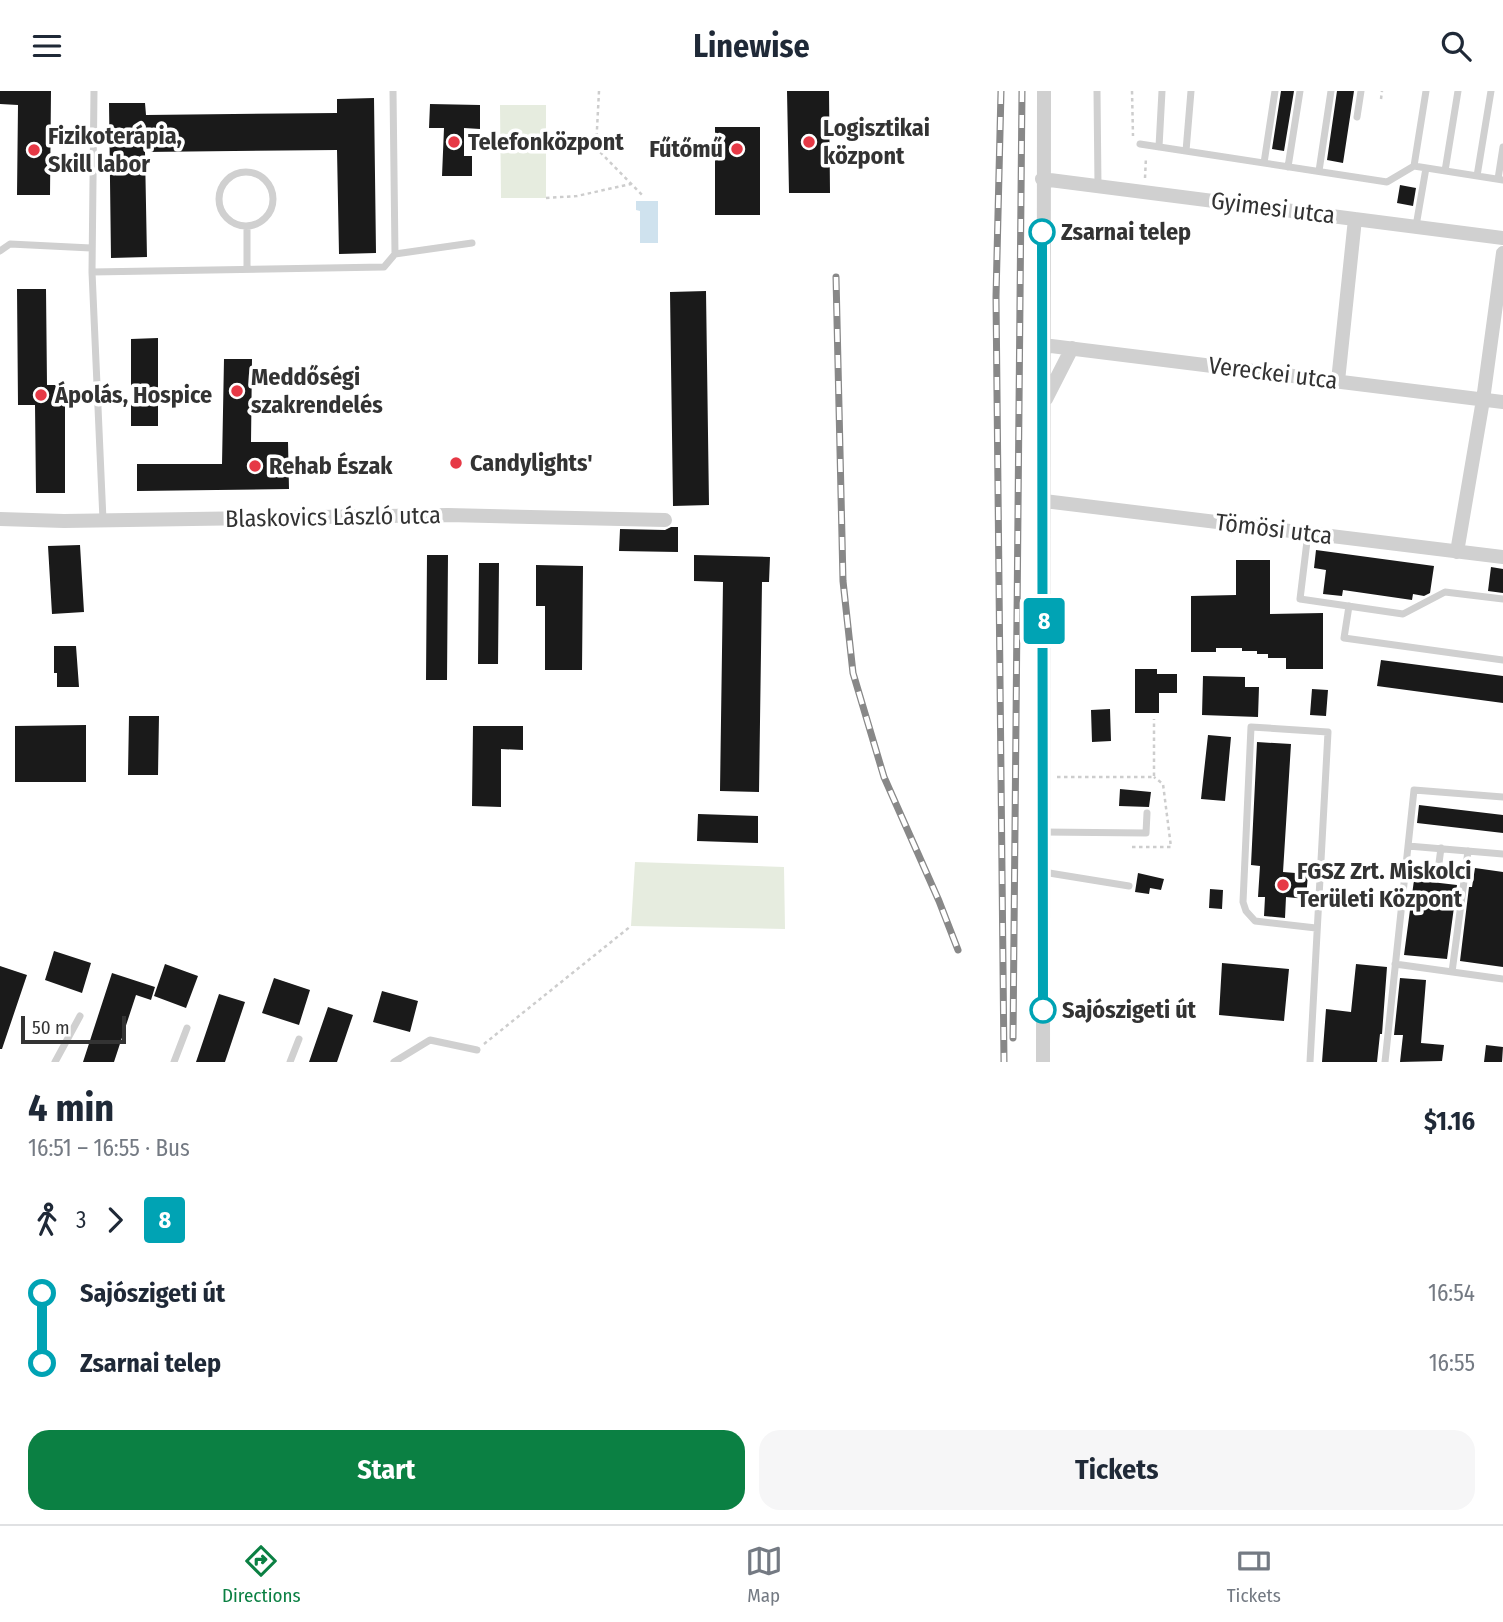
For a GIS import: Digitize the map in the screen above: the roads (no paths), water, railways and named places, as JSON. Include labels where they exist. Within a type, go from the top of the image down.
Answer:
[{"type":"street","points":[[1043,1062],[1044,91]]},
{"type":"street","name":"Gyimesi utca","points":[[1042,179],[1503,238]]},
{"type":"street","points":[[1338,381],[1355,219]]},
{"type":"street","points":[[1457,552],[1483,400],[1503,253]]},
{"type":"street","name":"Vereckei utca","points":[[1043,345],[1503,402]]},
{"type":"street","points":[[1044,404],[1072,348]]},
{"type":"street","name":"Tömösi utca","points":[[1044,501],[1503,557]]},
{"type":"street","name":"Blaskovics László utca","points":[[0,519],[448,515],[665,520]]},
{"type":"lane","points":[[94,91],[91,248],[103,520]]},
{"type":"lane","points":[[92,272],[384,267],[395,254],[393,91]]},
{"type":"lane","points":[[1097,91],[1098,186]]},
{"type":"lane","points":[[1160,147],[1162,91]]},
{"type":"lane","points":[[1186,151],[1191,91]]},
{"type":"lane","points":[[1264,163],[1275,91]]},
{"type":"lane","points":[[1289,167],[1300,91]]},
{"type":"lane","points":[[1319,171],[1331,91]]},
{"type":"lane","points":[[1357,117],[1361,91]]},
{"type":"lane","points":[[1414,166],[1426,91]]},
{"type":"lane","points":[[1445,171],[1458,91]]},
{"type":"lane","points":[[1477,176],[1490,91]]},
{"type":"lane","points":[[1143,145],[1387,182],[1414,166],[1500,179],[1503,147]]},
{"type":"lane","points":[[1416,227],[1426,168]]},
{"type":"lane","points":[[245,172],[263,178],[269,185],[273,203],[264,219],[247,226],[231,221],[221,208],[219,200],[220,192],[230,178],[245,172]]},
{"type":"lane","points":[[247,226],[247,269]]},
{"type":"lane","points":[[395,254],[472,243]]},
{"type":"lane","points":[[0,251],[10,244],[91,248]]},
{"type":"lane","points":[[1308,533],[1300,599],[1403,614],[1445,591],[1503,599]]},
{"type":"lane","points":[[1349,606],[1344,638],[1503,660]]},
{"type":"lane","points":[[1310,1062],[1328,732],[1251,727],[1243,902],[1246,911],[1255,921],[1316,928]]},
{"type":"lane","points":[[1385,1062],[1414,790],[1503,797]]},
{"type":"lane","points":[[1044,832],[1146,832],[1147,813]]},
{"type":"lane","points":[[1408,846],[1503,854]]},
{"type":"lane","points":[[1437,878],[1441,848]]},
{"type":"lane","points":[[1452,972],[1468,851]]},
{"type":"lane","points":[[1043,872],[1129,886]]},
{"type":"lane","points":[[1395,964],[1503,979]]},
{"type":"lane","points":[[55,1062],[80,1016]]},
{"type":"lane","points":[[174,1062],[187,1028]]},
{"type":"lane","points":[[290,1062],[299,1039]]},
{"type":"lane","points":[[394,1062],[430,1040],[477,1050]]},
{"type":"water","points":[[636,201],[658,201],[658,243],[640,243],[640,211],[636,210]]},
{"type":"railway","points":[[1001,91],[996,297],[1004,1062]]},
{"type":"railway","points":[[1013,1038],[1022,91]]},
{"type":"railway","points":[[836,277],[843,581],[853,673],[884,777],[958,950]]},
{"type":"place","name":"Telefonközpont","points":[[454,142]]},
{"type":"place","name":"Logisztikai központ","points":[[809,142]]},
{"type":"place","name":"Fűtőmű","points":[[737,149]]},
{"type":"place","name":"Fizikoterápia, Skill labor","points":[[34,150]]},
{"type":"place","name":"Zsarnai telep","points":[[1042,232]]},
{"type":"place","name":"Meddőségi szakrendelés","points":[[237,391]]},
{"type":"place","name":"Ápolás, Hospice","points":[[41,395]]},
{"type":"place","name":"Candylights'","points":[[456,463]]},
{"type":"place","name":"Rehab Észak","points":[[255,466]]},
{"type":"place","name":"FGSZ Zrt. Miskolci Területi Központ","points":[[1283,885]]},
{"type":"place","name":"Sajószigeti út","points":[[1043,1010]]}]
